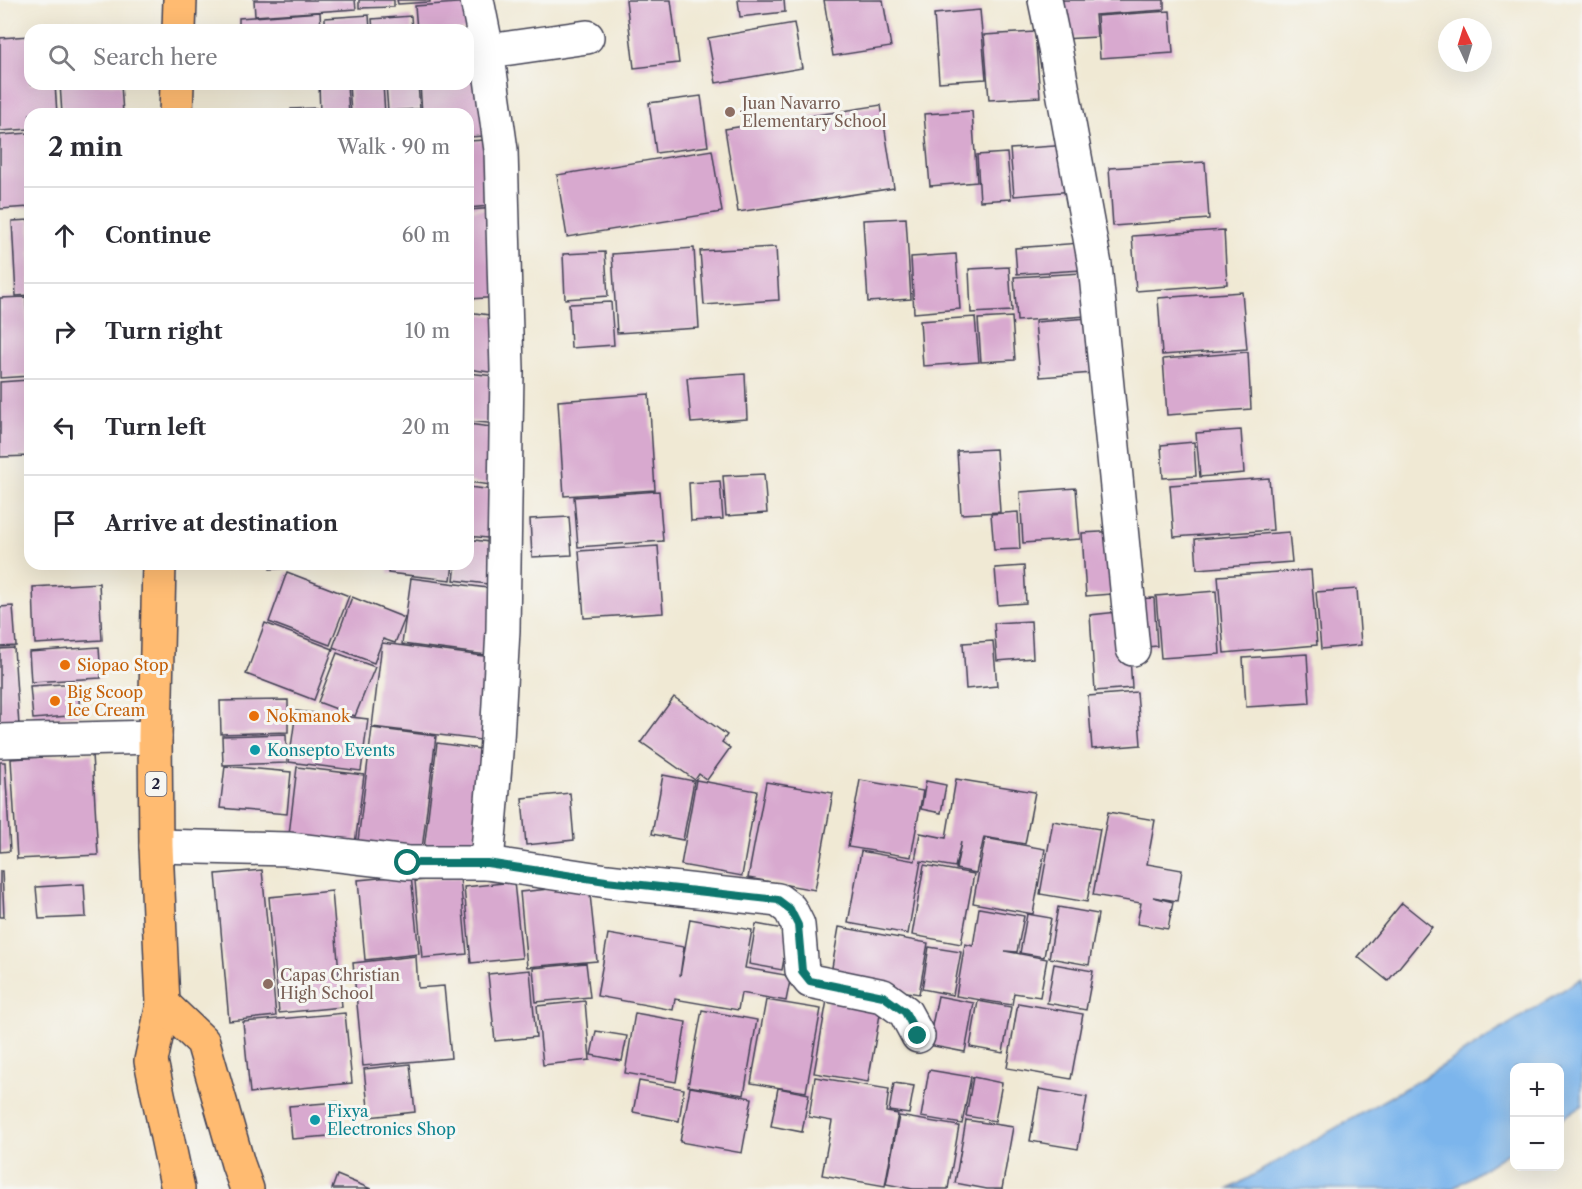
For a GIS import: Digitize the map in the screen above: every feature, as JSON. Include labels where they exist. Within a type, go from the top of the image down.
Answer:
[{"type":"highway","points":[[179,24],[180,0]]},
{"type":"highway","points":[[176,108],[177,90]]},
{"type":"highway","name":"2","points":[[159,570],[155,737],[156,846],[163,1004],[151,1061],[178,1189]]},
{"type":"highway","points":[[163,1004],[203,1042],[247,1189]]},
{"type":"street","points":[[477,0],[478,52],[501,150],[507,370],[503,630],[487,863]]},
{"type":"street","points":[[1045,0],[1095,265],[1133,649]]},
{"type":"street","points":[[478,52],[587,37]]},
{"type":"street","points":[[0,741],[155,737]]},
{"type":"street","points":[[156,846],[288,849],[408,863],[487,863],[606,881],[778,900],[790,909],[798,925],[802,971],[810,981],[883,996],[905,1012],[918,1036]]},
{"type":"water","points":[[1582,978],[1582,1105],[1564,1117],[1564,1063],[1510,1063],[1510,1152],[1452,1189],[1229,1189],[1428,1075]]},
{"type":"building","points":[[254,0],[355,0],[356,9],[255,16]]},
{"type":"building","points":[[359,0],[394,0],[394,7],[359,8]]},
{"type":"building","points":[[397,0],[430,0],[430,2],[398,4]]},
{"type":"building","points":[[626,0],[671,0],[679,63],[634,68]]},
{"type":"building","points":[[738,0],[784,0],[785,12],[740,17]]},
{"type":"building","points":[[824,0],[883,0],[891,47],[833,56]]},
{"type":"building","points":[[1059,0],[1164,0],[1164,10],[1095,15],[1097,37],[1062,39]]},
{"type":"building","points":[[471,2],[469,24],[416,24],[415,6]]},
{"type":"building","points":[[980,10],[986,79],[939,82],[934,14]]},
{"type":"building","points":[[1170,11],[1173,53],[1100,58],[1097,16]]},
{"type":"building","points":[[320,12],[321,24],[239,24],[239,18]]},
{"type":"building","points":[[369,15],[370,24],[325,24],[325,18]]},
{"type":"building","points":[[411,16],[412,24],[372,24],[372,19]]},
{"type":"building","points":[[794,23],[802,68],[716,83],[708,38]]},
{"type":"building","points":[[1035,32],[1040,97],[989,100],[984,35]]},
{"type":"building","points":[[24,36],[24,90],[55,90],[57,108],[24,108],[24,129],[0,131],[0,38]]},
{"type":"building","points":[[481,76],[486,136],[474,137],[474,108],[422,108],[420,90],[474,90],[474,77]]},
{"type":"building","points":[[60,90],[121,90],[123,108],[62,108]]},
{"type":"building","points":[[319,90],[347,90],[349,108],[320,108]]},
{"type":"building","points":[[349,90],[383,90],[385,108],[351,108]]},
{"type":"building","points":[[386,90],[418,90],[420,108],[388,108]]},
{"type":"building","points":[[701,96],[708,146],[656,153],[649,103]]},
{"type":"building","points":[[881,105],[894,188],[738,212],[725,129]]},
{"type":"building","points":[[972,111],[977,182],[930,186],[924,114]]},
{"type":"building","points":[[24,133],[24,207],[0,209],[0,135]]},
{"type":"building","points":[[485,140],[489,206],[474,207],[474,141]]},
{"type":"building","points":[[1070,145],[1073,191],[1014,196],[1010,149]]},
{"type":"building","points":[[712,150],[722,212],[567,237],[557,175]]},
{"type":"building","points":[[1007,153],[1011,199],[980,201],[977,155]]},
{"type":"building","points":[[1205,162],[1209,219],[1113,226],[1109,168]]},
{"type":"building","points":[[497,208],[503,297],[474,299],[474,210]]},
{"type":"building","points":[[906,218],[911,299],[868,302],[863,220]]},
{"type":"building","points":[[24,220],[24,295],[16,296],[12,221]]},
{"type":"building","points":[[1224,230],[1227,284],[1136,291],[1132,236]]},
{"type":"building","points":[[1080,243],[1082,270],[1017,274],[1015,248]]},
{"type":"building","points":[[776,247],[779,300],[704,305],[700,251]]},
{"type":"building","points":[[694,248],[699,328],[617,333],[612,254]]},
{"type":"building","points":[[605,252],[608,296],[565,299],[563,254]]},
{"type":"building","points":[[956,254],[960,309],[914,313],[911,257]]},
{"type":"building","points":[[1009,267],[1012,311],[971,313],[969,269]]},
{"type":"building","points":[[1082,273],[1086,316],[1017,321],[1014,277]]},
{"type":"building","points":[[1242,292],[1247,349],[1162,355],[1158,298]]},
{"type":"building","points":[[24,297],[24,376],[0,378],[0,298]]},
{"type":"building","points":[[611,302],[614,345],[571,348],[569,304]]},
{"type":"building","points":[[474,313],[503,317],[496,373],[474,370]]},
{"type":"building","points":[[975,317],[979,362],[923,366],[920,321]]},
{"type":"building","points":[[1012,317],[1015,360],[981,362],[978,319]]},
{"type":"building","points":[[1089,318],[1093,373],[1040,377],[1035,322]]},
{"type":"building","points":[[1248,352],[1251,409],[1167,415],[1163,359]]},
{"type":"building","points":[[474,374],[503,377],[497,424],[474,422]]},
{"type":"building","points":[[745,374],[747,419],[691,423],[687,378]]},
{"type":"building","points":[[24,380],[24,456],[0,457],[0,382]]},
{"type":"building","points":[[649,394],[655,490],[564,496],[558,401]]},
{"type":"building","points":[[474,425],[499,428],[491,485],[474,483]]},
{"type":"building","points":[[1241,430],[1244,473],[1200,477],[1196,433]]},
{"type":"building","points":[[1194,442],[1196,476],[1163,478],[1161,445]]},
{"type":"building","points":[[996,449],[1000,512],[961,514],[957,451]]},
{"type":"building","points":[[764,474],[767,513],[726,516],[723,476]]},
{"type":"building","points":[[1269,478],[1273,530],[1174,537],[1170,485]]},
{"type":"building","points":[[720,481],[723,519],[691,521],[689,483]]},
{"type":"building","points":[[474,488],[503,491],[497,539],[474,537]]},
{"type":"building","points":[[1076,488],[1080,539],[1023,543],[1020,492]]},
{"type":"building","points":[[659,491],[663,541],[578,547],[574,497]]},
{"type":"building","points":[[1018,512],[1020,549],[994,550],[991,514]]},
{"type":"building","points":[[569,517],[572,555],[532,557],[530,519]]},
{"type":"building","points":[[1119,531],[1124,593],[1086,596],[1082,533]]},
{"type":"building","points":[[1289,532],[1292,562],[1197,569],[1195,539]]},
{"type":"building","points":[[474,540],[502,544],[496,585],[454,580],[455,570],[474,570]]},
{"type":"building","points":[[658,546],[663,613],[584,618],[579,551]]},
{"type":"building","points":[[1024,566],[1026,603],[998,605],[995,568]]},
{"type":"building","points":[[388,570],[452,570],[451,580],[388,573]]},
{"type":"building","points":[[1311,570],[1317,645],[1224,653],[1218,576]]},
{"type":"building","points":[[287,572],[349,596],[330,645],[269,622]]},
{"type":"building","points":[[411,578],[495,589],[487,655],[402,644]]},
{"type":"building","points":[[99,583],[102,640],[35,644],[33,587]]},
{"type":"building","points":[[1357,589],[1361,645],[1321,649],[1316,592]]},
{"type":"building","points":[[1216,591],[1220,654],[1161,658],[1156,596]]},
{"type":"building","points":[[352,597],[405,618],[395,643],[383,639],[374,663],[333,647]]},
{"type":"building","points":[[1154,598],[1157,646],[1135,648],[1131,599]]},
{"type":"building","points":[[13,606],[16,646],[0,647],[0,607]]},
{"type":"building","points":[[1127,611],[1132,688],[1095,691],[1090,615]]},
{"type":"building","points":[[1031,621],[1033,658],[997,661],[994,623]]},
{"type":"building","points":[[265,623],[333,649],[314,700],[246,674]]},
{"type":"building","points":[[993,641],[997,686],[966,689],[963,643]]},
{"type":"building","points":[[382,643],[499,658],[489,741],[372,727]]},
{"type":"building","name":"Siopao Stop","points":[[99,647],[101,678],[31,682],[29,652]]},
{"type":"building","points":[[14,648],[19,726],[0,727],[0,649]]},
{"type":"building","points":[[337,653],[375,667],[355,716],[318,702]]},
{"type":"building","points":[[1307,654],[1310,703],[1246,707],[1243,658]]},
{"type":"building","name":"Big Scoop Ice Cream","points":[[78,683],[80,715],[33,719],[30,686]]},
{"type":"building","points":[[1137,692],[1141,745],[1092,749],[1088,696]]},
{"type":"building","points":[[674,697],[727,735],[722,742],[730,748],[707,780],[699,774],[695,780],[641,742]]},
{"type":"building","name":"Nokmanok","points":[[288,700],[288,732],[221,734],[220,701]]},
{"type":"building","points":[[296,711],[368,719],[361,771],[289,762]]},
{"type":"building","points":[[372,728],[436,736],[421,857],[357,849]]},
{"type":"building","name":"Konsepto Events","points":[[286,734],[287,763],[223,765],[222,736]]},
{"type":"building","points":[[437,743],[487,750],[474,855],[424,849]]},
{"type":"building","points":[[92,754],[98,855],[17,859],[11,759]]},
{"type":"building","points":[[0,762],[5,762],[10,851],[0,852]]},
{"type":"building","points":[[225,766],[291,772],[287,814],[220,808]]},
{"type":"building","points":[[297,767],[364,775],[354,852],[288,843]]},
{"type":"building","points":[[663,775],[694,781],[683,840],[652,834]]},
{"type":"building","points":[[956,779],[1035,792],[1025,844],[984,837],[976,873],[956,869],[961,842],[955,867],[921,861],[908,934],[848,923],[861,851],[915,861],[920,833],[946,838]]},
{"type":"building","points":[[696,780],[757,791],[742,876],[681,865]]},
{"type":"building","points":[[860,780],[923,791],[911,857],[848,847]]},
{"type":"building","points":[[926,781],[946,785],[941,813],[921,809]]},
{"type":"building","points":[[766,782],[833,793],[815,890],[748,878]]},
{"type":"building","points":[[570,793],[574,840],[526,845],[522,798]]},
{"type":"building","points":[[1108,812],[1155,820],[1147,864],[1182,870],[1177,901],[1153,897],[1173,902],[1168,929],[1137,924],[1141,903],[1093,895]]},
{"type":"building","points":[[1053,821],[1100,829],[1087,902],[1040,894]]},
{"type":"building","points":[[985,838],[1045,849],[1033,914],[973,903]]},
{"type":"building","points":[[924,865],[974,874],[961,944],[912,935]]},
{"type":"building","points":[[262,870],[276,1016],[229,1021],[216,874]]},
{"type":"building","points":[[0,871],[2,871],[4,917],[0,917]]},
{"type":"building","points":[[411,875],[419,954],[365,960],[358,880]]},
{"type":"building","points":[[460,877],[467,954],[422,958],[415,881]]},
{"type":"building","points":[[514,882],[522,958],[471,963],[464,887]]},
{"type":"building","points":[[84,884],[86,917],[39,919],[36,887]]},
{"type":"building","points":[[589,885],[597,961],[527,967],[520,892]]},
{"type":"building","points":[[332,891],[342,1007],[279,1013],[269,897]]},
{"type":"building","points":[[1402,903],[1432,927],[1388,981],[1358,957]]},
{"type":"building","points":[[1058,907],[1098,914],[1089,965],[1049,958]]},
{"type":"building","points":[[979,908],[1024,916],[1017,952],[1005,951],[1047,959],[1040,997],[1014,993],[1012,1005],[956,996],[965,944],[973,946]]},
{"type":"building","points":[[1027,914],[1051,918],[1044,957],[1020,953]]},
{"type":"building","points":[[690,919],[752,930],[745,968],[791,976],[786,1001],[741,993],[738,1010],[675,999],[673,1010],[597,996],[608,934],[684,947],[680,976]]},
{"type":"building","points":[[756,924],[789,930],[782,970],[749,964]]},
{"type":"building","points":[[839,927],[928,943],[919,994],[830,979]]},
{"type":"building","points":[[929,947],[961,952],[953,995],[922,989]]},
{"type":"building","points":[[416,956],[418,988],[444,986],[451,1058],[363,1066],[353,963]]},
{"type":"building","points":[[586,963],[590,997],[536,1002],[533,968]]},
{"type":"building","points":[[1054,964],[1093,971],[1086,1010],[1047,1003]]},
{"type":"building","points":[[530,970],[536,1037],[495,1041],[488,974]]},
{"type":"building","points":[[938,996],[974,1003],[965,1052],[928,1045]]},
{"type":"building","points":[[766,1000],[821,1009],[806,1092],[751,1083]]},
{"type":"building","points":[[827,1000],[881,1009],[868,1082],[814,1073]]},
{"type":"building","points":[[585,1001],[590,1060],[543,1065],[537,1006]]},
{"type":"building","points":[[978,1001],[1011,1007],[1003,1053],[970,1047]]},
{"type":"building","points":[[1018,1003],[1083,1014],[1071,1079],[1007,1068]]},
{"type":"building","points":[[702,1010],[757,1020],[744,1095],[688,1086]]},
{"type":"building","points":[[345,1013],[352,1083],[250,1093],[243,1022]]},
{"type":"building","points":[[635,1013],[686,1022],[676,1082],[625,1073]]},
{"type":"building","points":[[596,1031],[627,1036],[622,1061],[591,1055]]},
{"type":"building","points":[[410,1064],[415,1112],[369,1117],[364,1069]]},
{"type":"building","points":[[929,1070],[971,1077],[962,1124],[921,1117]]},
{"type":"building","points":[[815,1077],[889,1089],[886,1112],[898,1114],[885,1186],[822,1175],[832,1121],[809,1117]]},
{"type":"building","points":[[973,1077],[1002,1083],[995,1121],[966,1116]]},
{"type":"building","points":[[639,1081],[684,1089],[679,1121],[633,1112]]},
{"type":"building","points":[[894,1083],[914,1086],[909,1114],[889,1111]]},
{"type":"building","points":[[690,1087],[752,1098],[742,1153],[680,1142]]},
{"type":"building","points":[[778,1088],[809,1094],[802,1132],[771,1126]]},
{"type":"building","points":[[1039,1089],[1087,1097],[1078,1149],[1030,1141]]},
{"type":"building","name":"Fixya Electronics Shop","points":[[338,1102],[341,1135],[292,1139],[289,1106]]},
{"type":"building","points":[[899,1116],[959,1126],[948,1189],[913,1189],[886,1184]]},
{"type":"building","points":[[966,1120],[1013,1127],[1002,1189],[987,1189],[955,1183]]},
{"type":"building","points":[[337,1175],[371,1189],[332,1189]]},
{"type":"place","name":"Juan Navarro Elementary School","points":[[730,112]]},
{"type":"place","name":"Siopao Stop","points":[[65,665]]},
{"type":"place","name":"Big Scoop Ice Cream","points":[[55,701]]},
{"type":"place","name":"Nokmanok","points":[[254,716]]},
{"type":"place","name":"Konsepto Events","points":[[255,750]]},
{"type":"place","name":"Capas Christian High School","points":[[268,984]]},
{"type":"place","name":"Fixya Electronics Shop","points":[[315,1120]]},
{"type":"route","points":[[408,863],[487,863],[606,881],[778,900],[790,909],[798,925],[802,971],[810,981],[883,996],[905,1012],[918,1036]]}]
